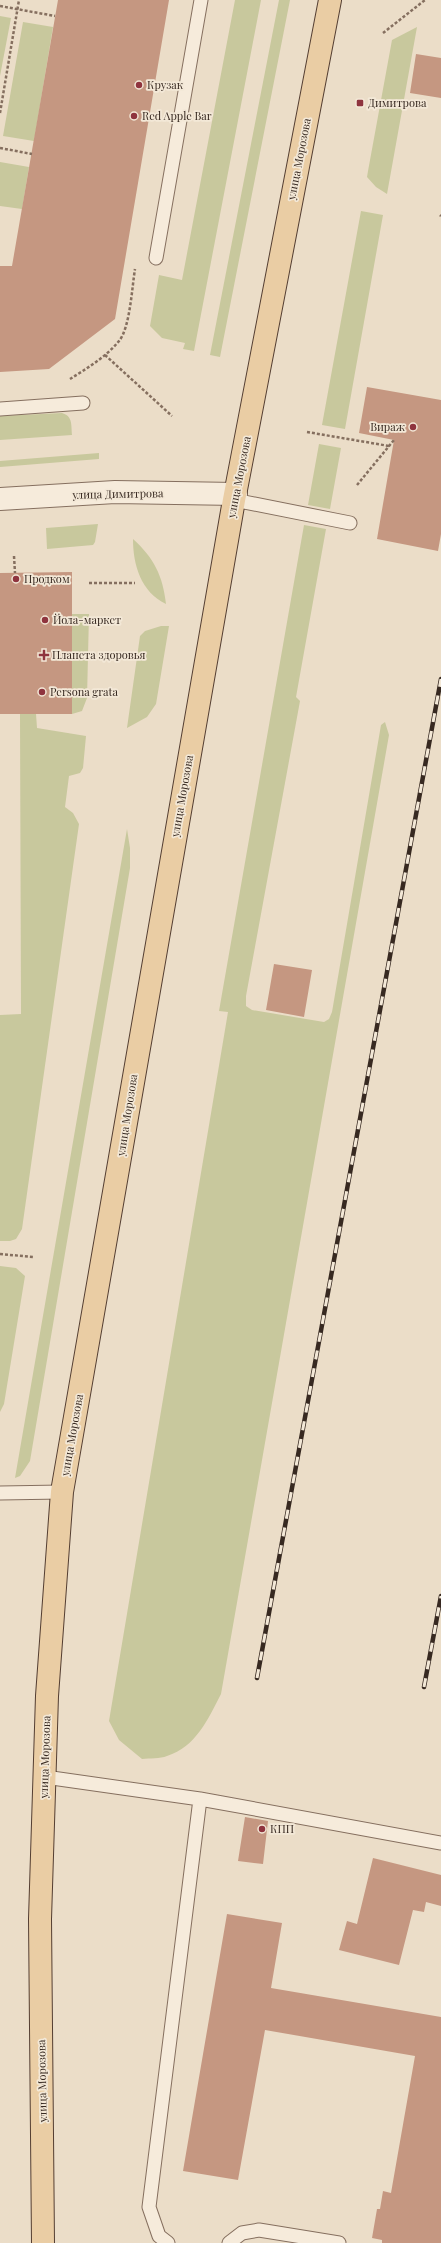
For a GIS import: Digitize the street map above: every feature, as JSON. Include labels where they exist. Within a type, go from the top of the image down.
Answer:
[{"type":"main road","name":"улица Морозова","points":[[43,2243],[40,1919],[47,1696],[62,1492],[235,497],[330,0]]},
{"type":"street","name":"улица Димитрова","points":[[0,499],[116,492],[235,497]]},
{"type":"lane","points":[[156,258],[201,0]]},
{"type":"lane","points":[[0,409],[83,403]]},
{"type":"lane","points":[[235,497],[350,522]]},
{"type":"lane","points":[[0,1493],[62,1492]]},
{"type":"lane","points":[[45,1776],[200,1798],[441,1843]]},
{"type":"lane","points":[[168,2243],[159,2236],[149,2207],[200,1798]]},
{"type":"lane","points":[[230,2243],[242,2233],[259,2230],[339,2243]]},
{"type":"path","points":[[0,113],[19,0]]},
{"type":"path","points":[[383,33],[425,0]]},
{"type":"path","points":[[0,6],[55,16]]},
{"type":"path","points":[[0,148],[32,154]]},
{"type":"path","points":[[64,381],[70,379],[105,355],[120,340],[126,326],[136,264]]},
{"type":"path","points":[[105,355],[172,416]]},
{"type":"path","points":[[307,432],[389,446]]},
{"type":"path","points":[[357,485],[394,440]]},
{"type":"path","points":[[14,556],[15,573]]},
{"type":"path","points":[[89,583],[135,583]]},
{"type":"path","points":[[0,1254],[33,1257]]},
{"type":"green space","points":[[235,0],[261,0],[194,351],[183,349],[185,343],[162,338],[150,326],[159,275],[182,280]]},
{"type":"green space","points":[[279,0],[290,0],[220,357],[210,355]]},
{"type":"green space","points":[[0,16],[11,18],[0,76]]},
{"type":"green space","points":[[23,22],[53,27],[34,141],[3,136]]},
{"type":"green space","points":[[417,27],[387,194],[376,187],[367,177],[368,171],[392,40]]},
{"type":"green space","points":[[0,162],[29,167],[22,209],[0,206]]},
{"type":"green space","points":[[361,211],[383,215],[345,429],[322,425]]},
{"type":"green space","points":[[66,414],[70,419],[72,435],[0,440],[0,416]]},
{"type":"green space","points":[[319,444],[341,448],[330,509],[308,505]]},
{"type":"green space","points":[[99,453],[99,459],[0,467],[0,461]]},
{"type":"green space","points":[[98,524],[95,542],[93,545],[47,549],[46,528]]},
{"type":"green space","points":[[304,525],[326,529],[296,697],[300,701],[246,996],[246,1006],[252,1010],[324,1022],[329,1019],[332,1012],[381,725],[385,722],[389,735],[221,1694],[200,1731],[186,1746],[177,1752],[164,1757],[142,1759],[119,1740],[109,1721],[228,1012],[219,1011]]},
{"type":"green space","points":[[133,539],[147,553],[156,568],[163,585],[166,604],[157,599],[150,592],[140,577],[133,549]]},
{"type":"green space","points":[[72,614],[89,614],[87,698],[82,711],[72,714]]},
{"type":"green space","points":[[161,626],[169,626],[156,704],[147,717],[127,728],[140,636],[145,631]]},
{"type":"green space","points":[[20,714],[36,714],[37,728],[86,736],[83,768],[80,773],[69,776],[65,807],[73,813],[79,824],[22,1229],[16,1239],[10,1241],[0,1241],[0,1015],[21,1014]]},
{"type":"green space","points":[[127,829],[130,848],[130,868],[30,1461],[20,1476],[15,1478]]},
{"type":"green space","points":[[0,1266],[16,1268],[25,1276],[4,1404],[0,1412]]},
{"type":"building","points":[[58,0],[169,0],[115,319],[49,369],[0,372],[0,266],[12,266]]},
{"type":"building","points":[[416,54],[441,58],[441,98],[410,93]]},
{"type":"building","points":[[367,387],[441,400],[441,534],[438,551],[377,539],[394,440],[359,433]]},
{"type":"building","points":[[72,572],[72,714],[0,714],[0,573]]},
{"type":"building","points":[[274,964],[312,970],[304,1017],[266,1010]]},
{"type":"building","points":[[245,1817],[268,1821],[263,1864],[238,1861]]},
{"type":"building","points":[[373,1858],[441,1875],[441,1906],[426,1902],[424,1912],[413,1910],[399,1965],[339,1950],[347,1921],[357,1924]]},
{"type":"building","points":[[227,1914],[282,1923],[271,1988],[441,2017],[441,2243],[382,2243],[382,2240],[372,2238],[377,2209],[380,2209],[383,2191],[391,2193],[415,2056],[265,2030],[238,2180],[183,2171]]},
{"type":"railway","points":[[257,1678],[441,679]]},
{"type":"railway","points":[[424,1687],[441,1596]]},
{"type":"place","name":"Крузак","points":[[139,85]]},
{"type":"place","name":"Димитрова","points":[[360,103]]},
{"type":"place","name":"Red Apple Bar","points":[[134,116]]},
{"type":"place","name":"Вираж","points":[[413,427]]},
{"type":"place","name":"Продком","points":[[16,579]]},
{"type":"place","name":"Йола-маркет","points":[[45,620]]},
{"type":"place","name":"Планета здоровья","points":[[44,655]]},
{"type":"place","name":"Persona grata","points":[[42,692]]},
{"type":"place","name":"КПП","points":[[262,1829]]}]
